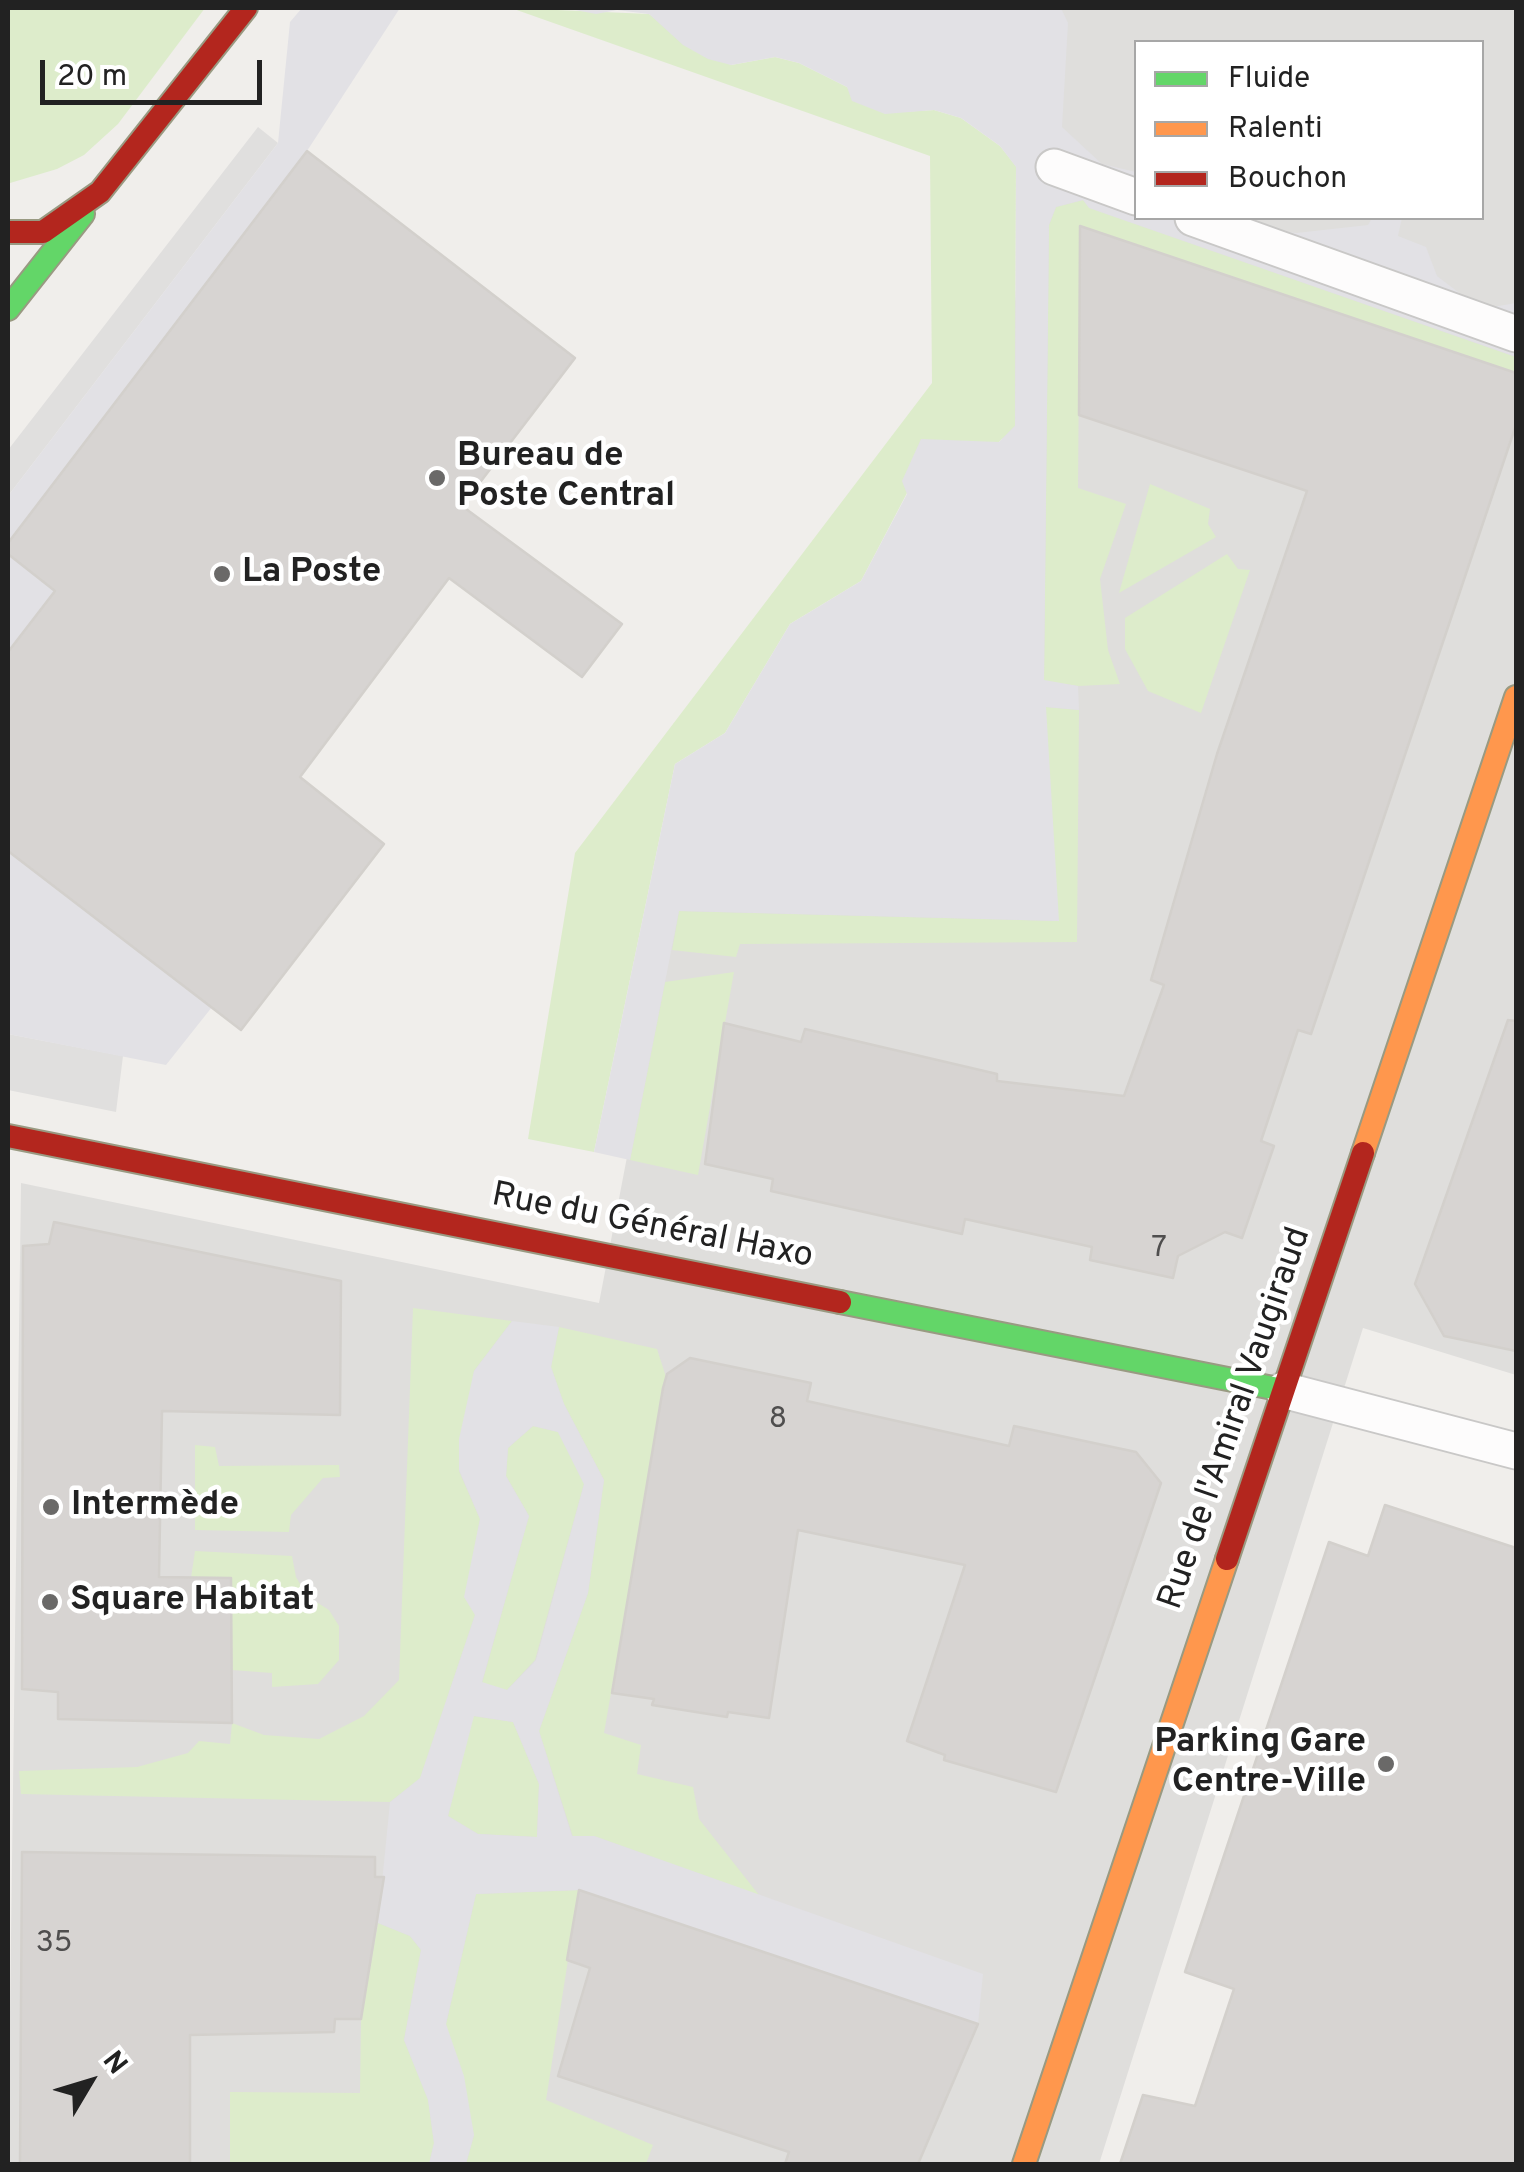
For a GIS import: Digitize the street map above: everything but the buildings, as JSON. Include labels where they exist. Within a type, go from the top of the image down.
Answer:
[{"type":"street","points":[[8,309],[246,8]]},
{"type":"street","points":[[8,232],[43,232],[100,192]]},
{"type":"street","name":"Rue de l'Amiral Vaugiraud","points":[[1024,2164],[1516,697]]},
{"type":"street","name":"Rue du Général Haxo","points":[[8,1136],[1283,1390]]},
{"type":"lane","points":[[1054,167],[1134,196]]},
{"type":"lane","points":[[1199,220],[1516,334]]},
{"type":"lane","points":[[1283,1390],[1516,1452]]},
{"type":"shaded area","points":[[302,8],[400,8],[307,151],[8,543],[8,496],[278,143],[290,22]]},
{"type":"shaded area","points":[[565,8],[1061,8],[1068,23],[1062,127],[1102,164],[1134,172],[1134,220],[1250,220],[1266,229],[1296,233],[1368,225],[1371,220],[1402,220],[1398,236],[1426,247],[1437,276],[1462,295],[1493,307],[1516,303],[1516,357],[1089,208],[1083,200],[1056,207],[1049,225],[1044,680],[1078,686],[1079,710],[1046,707],[1059,921],[679,911],[630,1160],[594,1152],[675,764],[725,733],[790,624],[861,581],[907,494],[902,481],[921,439],[999,442],[1015,426],[1016,167],[1000,146],[961,118],[934,110],[885,114],[852,101],[847,87],[799,63],[775,57],[731,65],[708,59],[683,45],[649,14],[617,10],[596,14]]},
{"type":"shaded area","points":[[1042,8],[1516,8],[1516,1375],[1363,1328],[1099,2164],[8,2164],[21,1183],[599,1303],[700,776],[1001,453]]},
{"type":"shaded area","points":[[258,127],[278,143],[8,496],[8,450]]},
{"type":"shaded area","points":[[8,554],[55,591],[8,652]]},
{"type":"shaded area","points":[[8,851],[212,1007],[166,1065],[8,1034]]},
{"type":"shaded area","points":[[8,1034],[123,1056],[116,1112],[8,1090]]},
{"type":"shaded area","points":[[512,1321],[559,1327],[551,1367],[564,1404],[604,1480],[588,1593],[539,1731],[572,1836],[594,1836],[983,1974],[978,2024],[580,1890],[476,1894],[446,2024],[464,2076],[474,2135],[466,2164],[429,2164],[434,2143],[428,2100],[404,2040],[421,1950],[410,1936],[378,1923],[390,1802],[420,1778],[475,1615],[464,1597],[480,1519],[459,1470],[459,1439],[474,1371]],"holes":[[[533,1426],[558,1432],[584,1484],[536,1660],[507,1690],[482,1682],[529,1516],[506,1476],[508,1448]],[[474,1716],[513,1722],[539,1784],[537,1837],[478,1834],[448,1816]]]},
{"type":"green space","points":[[8,8],[205,8],[118,124],[84,155],[57,169],[10,183]]},
{"type":"green space","points":[[511,8],[649,14],[731,65],[775,57],[799,63],[847,87],[885,113],[934,110],[961,118],[1000,146],[1016,166],[1015,426],[999,442],[907,493],[861,581],[790,624],[725,733],[675,764],[594,1152],[528,1139],[575,853],[932,383],[930,156]]},
{"type":"green space","points":[[1083,200],[1090,208],[1516,357],[1516,373],[1080,226],[1078,488],[1126,504],[1100,579],[1108,650],[1120,684],[1078,686],[1044,681],[1049,225],[1056,207]]},
{"type":"green space","points":[[1150,484],[1210,509],[1208,524],[1216,537],[1119,593]]},
{"type":"green space","points":[[1227,554],[1238,569],[1250,570],[1201,713],[1148,691],[1125,649],[1125,618]]},
{"type":"green space","points":[[1045,707],[1079,710],[1077,942],[740,944],[736,957],[672,950],[679,911],[1058,921]]},
{"type":"green space","points":[[734,972],[698,1175],[630,1160],[665,982]]},
{"type":"green space","points":[[413,1308],[512,1321],[474,1371],[459,1471],[480,1519],[467,1588],[475,1615],[420,1779],[390,1802],[21,1794],[19,1771],[137,1767],[188,1753],[199,1741],[230,1744],[232,1723],[264,1735],[319,1739],[364,1716],[399,1680]]},
{"type":"green space","points":[[559,1327],[657,1349],[666,1377],[604,1733],[641,1745],[637,1774],[693,1787],[699,1819],[759,1895],[594,1836],[573,1837],[539,1731],[588,1593],[604,1480],[564,1404],[551,1367]]},
{"type":"green space","points":[[533,1426],[558,1432],[584,1484],[535,1660],[507,1690],[482,1683],[529,1516],[506,1476],[508,1448]]},
{"type":"green space","points":[[195,1445],[215,1447],[219,1466],[339,1465],[340,1477],[323,1478],[291,1515],[289,1532],[195,1530]]},
{"type":"green space","points":[[195,1551],[292,1556],[296,1577],[307,1596],[329,1610],[339,1626],[339,1660],[318,1684],[272,1687],[272,1673],[232,1670],[231,1579],[191,1578]]},
{"type":"green space","points":[[473,1716],[513,1722],[539,1784],[537,1837],[478,1834],[448,1816]]},
{"type":"green space","points":[[579,1890],[546,2100],[653,2145],[646,2164],[466,2164],[474,2135],[446,2024],[476,1894]]},
{"type":"green space","points":[[378,1923],[410,1936],[421,1950],[404,2040],[428,2099],[434,2143],[429,2164],[230,2164],[230,2092],[360,2093],[361,2019]]},
{"type":"traffic: fast","points":[[8,309],[83,214]]},
{"type":"traffic: fast","points":[[840,1302],[1283,1390]]},
{"type":"traffic: slow","points":[[1363,1153],[1516,697]]},
{"type":"traffic: slow","points":[[1024,2164],[1227,1559]]},
{"type":"traffic: jam","points":[[8,232],[43,232],[100,192],[246,8]]},
{"type":"traffic: jam","points":[[8,1136],[840,1302]]},
{"type":"traffic: jam","points":[[1227,1559],[1363,1153]]},
{"type":"place","name":"Bureau de Poste Central","points":[[437,478]]},
{"type":"place","name":"La Poste","points":[[222,574]]},
{"type":"place","name":"Intermède","points":[[51,1507]]},
{"type":"place","name":"Square Habitat","points":[[50,1602]]},
{"type":"place","name":"Parking Gare Centre-Ville","points":[[1386,1764]]}]
